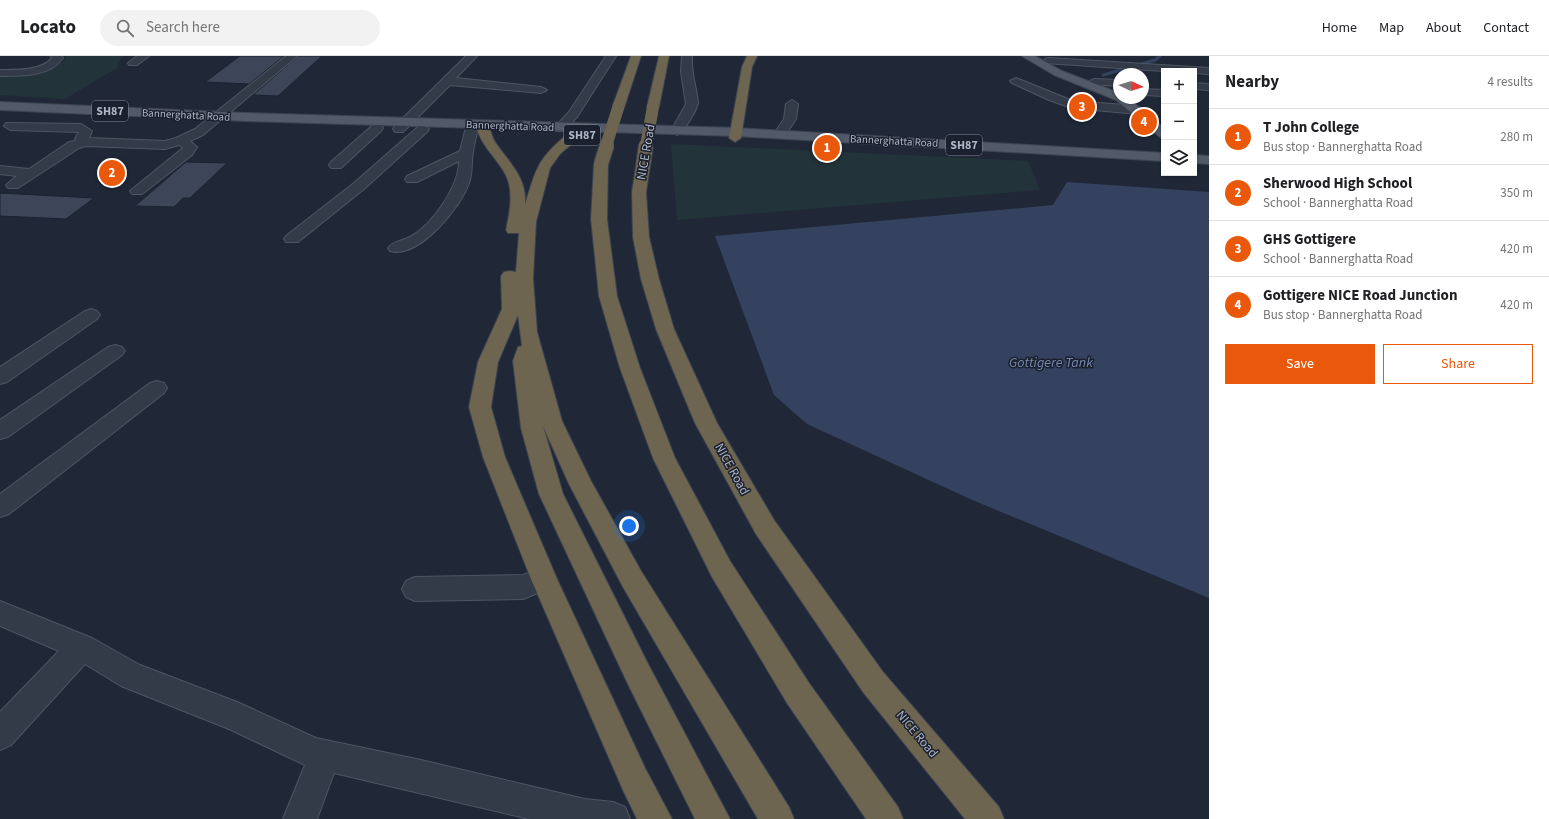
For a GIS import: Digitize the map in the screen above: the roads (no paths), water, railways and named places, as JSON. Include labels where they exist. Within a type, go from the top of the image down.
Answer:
[{"type":"highway","points":[[636,56],[619,105],[602,164],[599,219],[608,296],[630,368],[664,458],[721,569],[790,680],[886,819]]},
{"type":"highway","name":"NICE Road","points":[[664,56],[653,107],[639,192],[641,237],[650,279],[665,329],[706,423],[765,527],[869,676],[987,819]]},
{"type":"highway","points":[[736,135],[747,67],[752,56]]},
{"type":"highway","points":[[722,135],[724,117]]},
{"type":"highway","points":[[479,129],[513,174],[517,185],[518,203],[511,248],[510,272],[551,421],[581,484],[632,579],[777,819]]},
{"type":"highway","points":[[574,130],[555,151],[543,168],[528,222],[522,316],[523,362],[532,428],[551,494],[636,670],[714,819]]},
{"type":"highway","points":[[522,316],[488,362],[480,407],[494,457],[544,580],[634,779],[655,819]]},
{"type":"main road","points":[[1027,56],[1058,73],[1097,86]]},
{"type":"main road","points":[[1045,58],[1097,86]]},
{"type":"main road","points":[[1131,104],[1161,131]]},
{"type":"main road","name":"Bannerghatta Road","points":[[0,106],[377,128],[403,126],[423,129],[677,130],[722,135]]},
{"type":"main road","name":"Bannerghatta Road","points":[[0,112],[479,129],[574,130],[722,135],[780,134],[1161,157]]},
{"type":"main road","name":"Bannerghatta Road","points":[[736,135],[1161,163]]},
{"type":"street","points":[[0,73],[15,74],[42,68],[55,62],[58,58],[56,56]]},
{"type":"street","points":[[133,63],[144,56]]},
{"type":"street","points":[[13,186],[74,145],[86,142],[165,145],[181,142],[195,135],[216,119],[292,56]]},
{"type":"street","points":[[403,126],[472,56]]},
{"type":"street","points":[[574,130],[573,114],[611,56]]},
{"type":"street","points":[[677,130],[692,104],[686,72],[687,56]]},
{"type":"street","points":[[1045,58],[1209,71]]},
{"type":"street","points":[[447,81],[541,90]]},
{"type":"street","points":[[1016,81],[1053,98],[1072,104],[1138,110]]},
{"type":"street","points":[[1149,84],[1161,85]]},
{"type":"street","points":[[1097,86],[1113,91]]},
{"type":"street","points":[[1197,86],[1209,87]]},
{"type":"street","points":[[1149,93],[1161,94]]},
{"type":"street","points":[[1197,95],[1209,96]]},
{"type":"street","points":[[780,134],[790,119],[792,104]]},
{"type":"street","points":[[10,126],[81,128],[86,131],[81,139],[86,142]]},
{"type":"street","points":[[336,164],[377,128]]},
{"type":"street","points":[[292,239],[359,186],[423,129]]},
{"type":"street","points":[[396,248],[416,240],[438,220],[452,201],[462,184],[466,169],[466,153],[479,129]]},
{"type":"street","points":[[137,191],[187,152],[190,147],[181,142]]},
{"type":"street","points":[[412,179],[466,153]]},
{"type":"street","points":[[0,170],[32,173]]},
{"type":"street","points":[[0,376],[91,315]]},
{"type":"street","points":[[0,432],[115,351]]},
{"type":"street","points":[[0,507],[157,388]]},
{"type":"street","points":[[415,589],[523,587],[544,580]]},
{"type":"street","points":[[0,613],[82,647],[131,676],[237,717],[314,753],[421,776],[585,816],[614,819]]},
{"type":"street","points":[[0,734],[82,647]]},
{"type":"street","points":[[300,819],[326,756]]},
{"type":"water","name":"Gottigere Tank","points":[[1067,182],[1209,192],[1209,598],[970,499],[807,424],[774,395],[715,236],[1053,205]]},
{"type":"waterway","points":[[1103,75],[1155,60],[1160,56]]},
{"type":"place","name":"GHS Gottigere","points":[[1082,107]]},
{"type":"place","name":"Gottigere NICE Road Junction","points":[[1144,122]]},
{"type":"place","name":"T John College","points":[[827,148]]},
{"type":"place","name":"Sherwood High School","points":[[112,173]]}]
